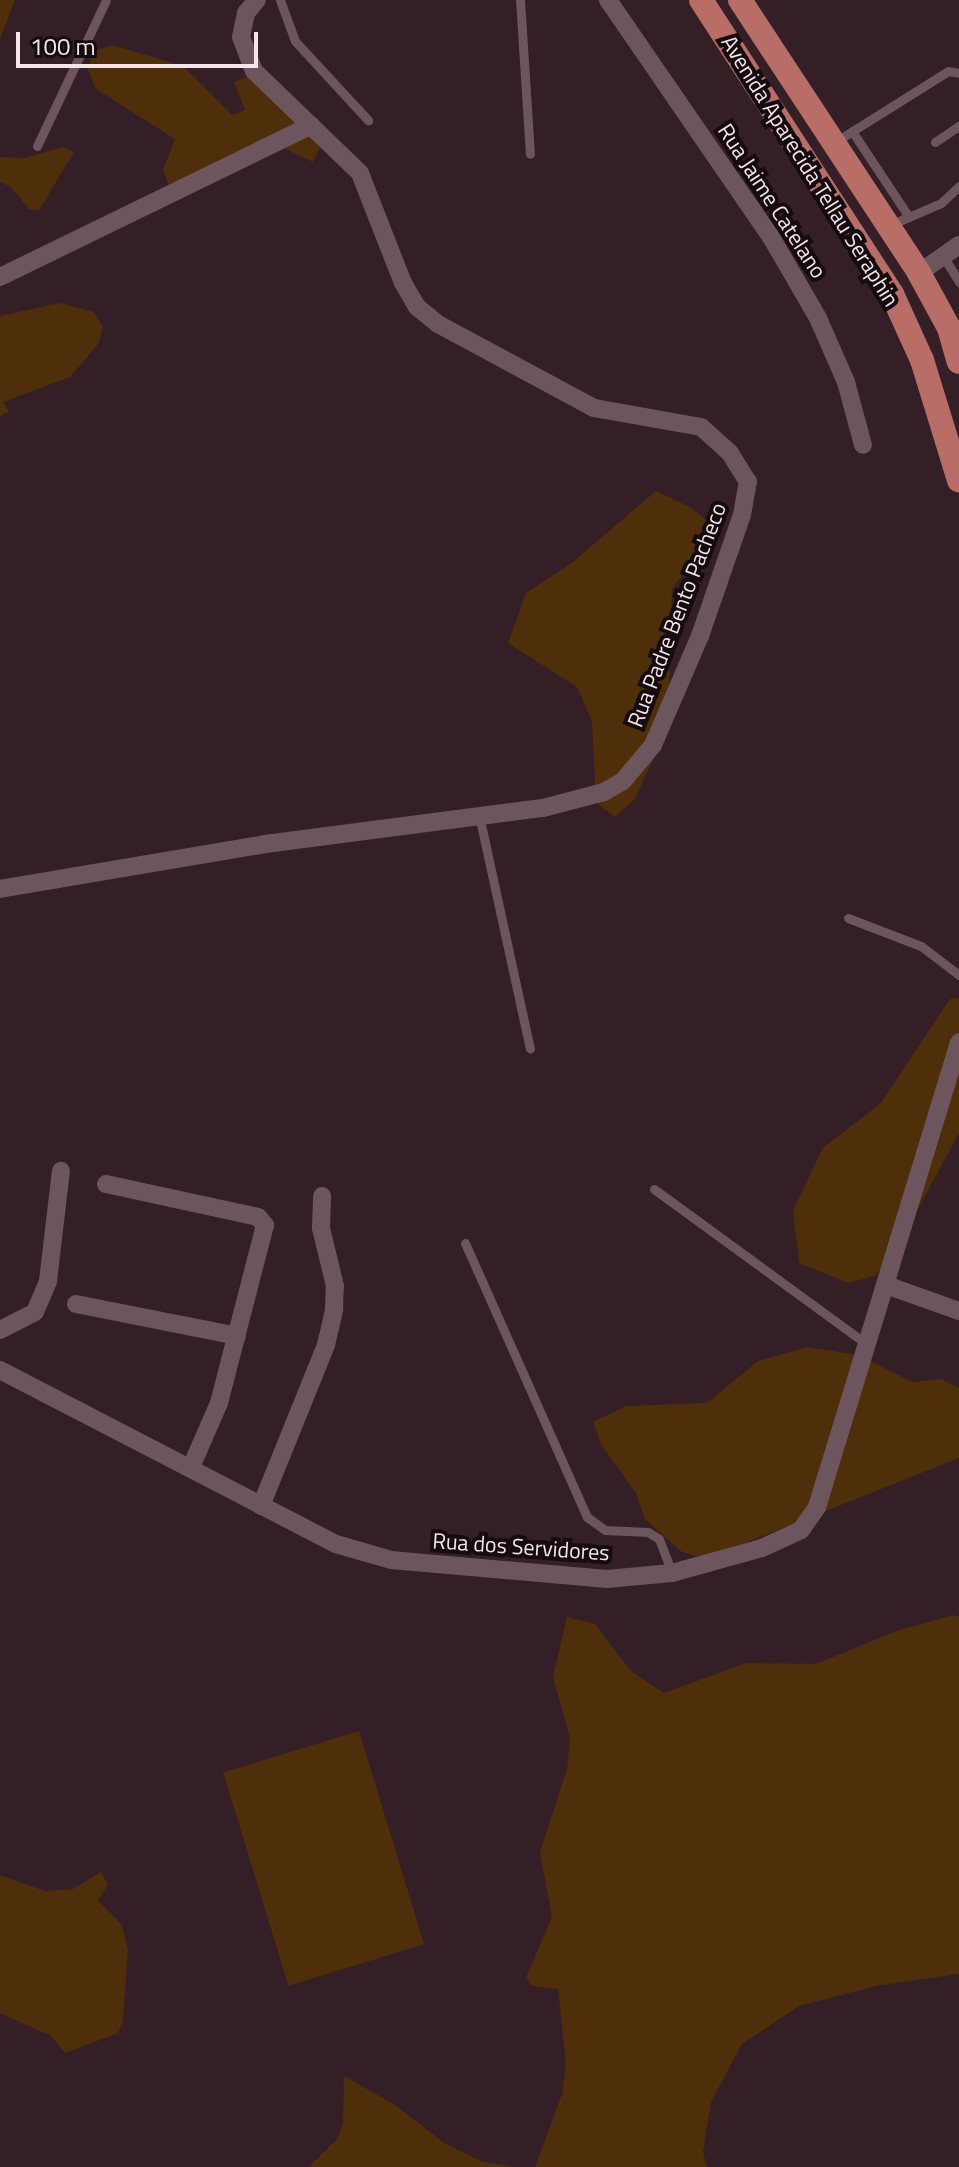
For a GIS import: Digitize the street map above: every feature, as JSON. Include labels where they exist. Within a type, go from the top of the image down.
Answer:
[{"type":"main road","name":"Avenida Aparecida Tellau Seraphin","points":[[701,0],[892,294],[922,360],[959,480]]},
{"type":"main road","name":"Avenida Aparecida Tellau Seraphin","points":[[740,0],[843,137],[899,222],[919,273],[949,328],[959,362]]},
{"type":"street","name":"Rua Padre Bento Pacheco","points":[[0,889],[265,844],[577,802],[623,781],[642,762],[700,636],[742,515],[748,482],[730,453],[701,427],[594,408],[426,316],[403,283],[368,185],[254,71],[247,56],[242,24],[257,0]]},
{"type":"street","name":"Rua Jaime Catelano","points":[[608,0],[771,237],[818,318],[846,382],[863,445]]},
{"type":"street","points":[[0,277],[311,125]]},
{"type":"street","points":[[919,273],[959,245]]},
{"type":"street","name":"Rua dos Servidores","points":[[0,1370],[336,1544],[391,1560],[561,1577],[672,1573],[762,1548],[791,1537],[811,1519],[869,1346],[959,1042]]},
{"type":"street","points":[[0,1330],[35,1312],[48,1281],[61,1171]]},
{"type":"street","points":[[106,1184],[258,1217],[265,1225],[219,1403],[191,1467]]},
{"type":"street","points":[[261,1506],[326,1345],[334,1309],[335,1286],[321,1228],[322,1196]]},
{"type":"street","points":[[886,1285],[959,1311]]},
{"type":"street","points":[[76,1304],[237,1336]]},
{"type":"lane","points":[[37,146],[106,0]]},
{"type":"lane","points":[[280,0],[295,41],[368,120]]},
{"type":"lane","points":[[520,0],[530,154]]},
{"type":"lane","points":[[843,137],[948,71],[959,73]]},
{"type":"lane","points":[[935,142],[959,126]]},
{"type":"lane","points":[[899,222],[941,203],[959,186]]},
{"type":"lane","points":[[943,256],[959,282]]},
{"type":"lane","points":[[479,815],[530,1049]]},
{"type":"lane","points":[[848,918],[921,946],[959,975]]},
{"type":"lane","points":[[654,1189],[869,1346]]},
{"type":"lane","points":[[465,1243],[587,1517],[605,1530],[648,1532],[659,1539],[672,1573]]},
{"type":"shaded area","points":[[0,0],[15,0],[0,39]]},
{"type":"shaded area","points":[[112,45],[183,66],[232,115],[245,110],[234,82],[247,77],[325,136],[313,162],[282,147],[169,186],[163,170],[175,139],[96,89],[88,70],[92,52]]},
{"type":"shaded area","points":[[63,147],[74,152],[39,210],[29,209],[11,187],[0,182],[0,157],[25,158]]},
{"type":"shaded area","points":[[60,303],[94,312],[103,327],[99,343],[70,377],[3,402],[9,412],[0,416],[0,316]]},
{"type":"shaded area","points":[[656,491],[690,507],[717,529],[672,589],[669,694],[661,744],[634,800],[615,817],[596,803],[592,721],[577,687],[508,643],[526,593],[573,562]]},
{"type":"shaded area","points":[[959,998],[959,1133],[892,1257],[875,1276],[848,1283],[799,1263],[793,1210],[823,1148],[881,1103],[950,999]]},
{"type":"shaded area","points":[[808,1347],[857,1355],[913,1382],[941,1379],[959,1388],[959,1458],[705,1559],[682,1552],[645,1519],[636,1493],[601,1444],[593,1422],[626,1406],[707,1403],[758,1361]]},
{"type":"shaded area","points":[[955,1615],[959,1617],[959,1974],[876,1986],[799,2006],[742,2044],[711,2102],[703,2152],[707,2167],[535,2167],[562,2094],[566,2064],[558,1989],[532,1986],[526,1977],[552,1917],[540,1852],[567,1769],[570,1738],[553,1677],[567,1617],[595,1624],[631,1671],[664,1693],[746,1663],[816,1664],[899,1630]]},
{"type":"shaded area","points":[[359,1731],[424,1944],[288,1986],[223,1773]]},
{"type":"shaded area","points":[[101,1872],[108,1885],[98,1900],[122,1925],[128,1949],[123,2021],[118,2033],[65,2053],[51,2036],[0,2013],[0,1875],[45,1891],[73,1889]]},
{"type":"shaded area","points":[[344,2076],[397,2106],[444,2143],[483,2162],[515,2167],[309,2167],[337,2139],[343,2124]]}]
